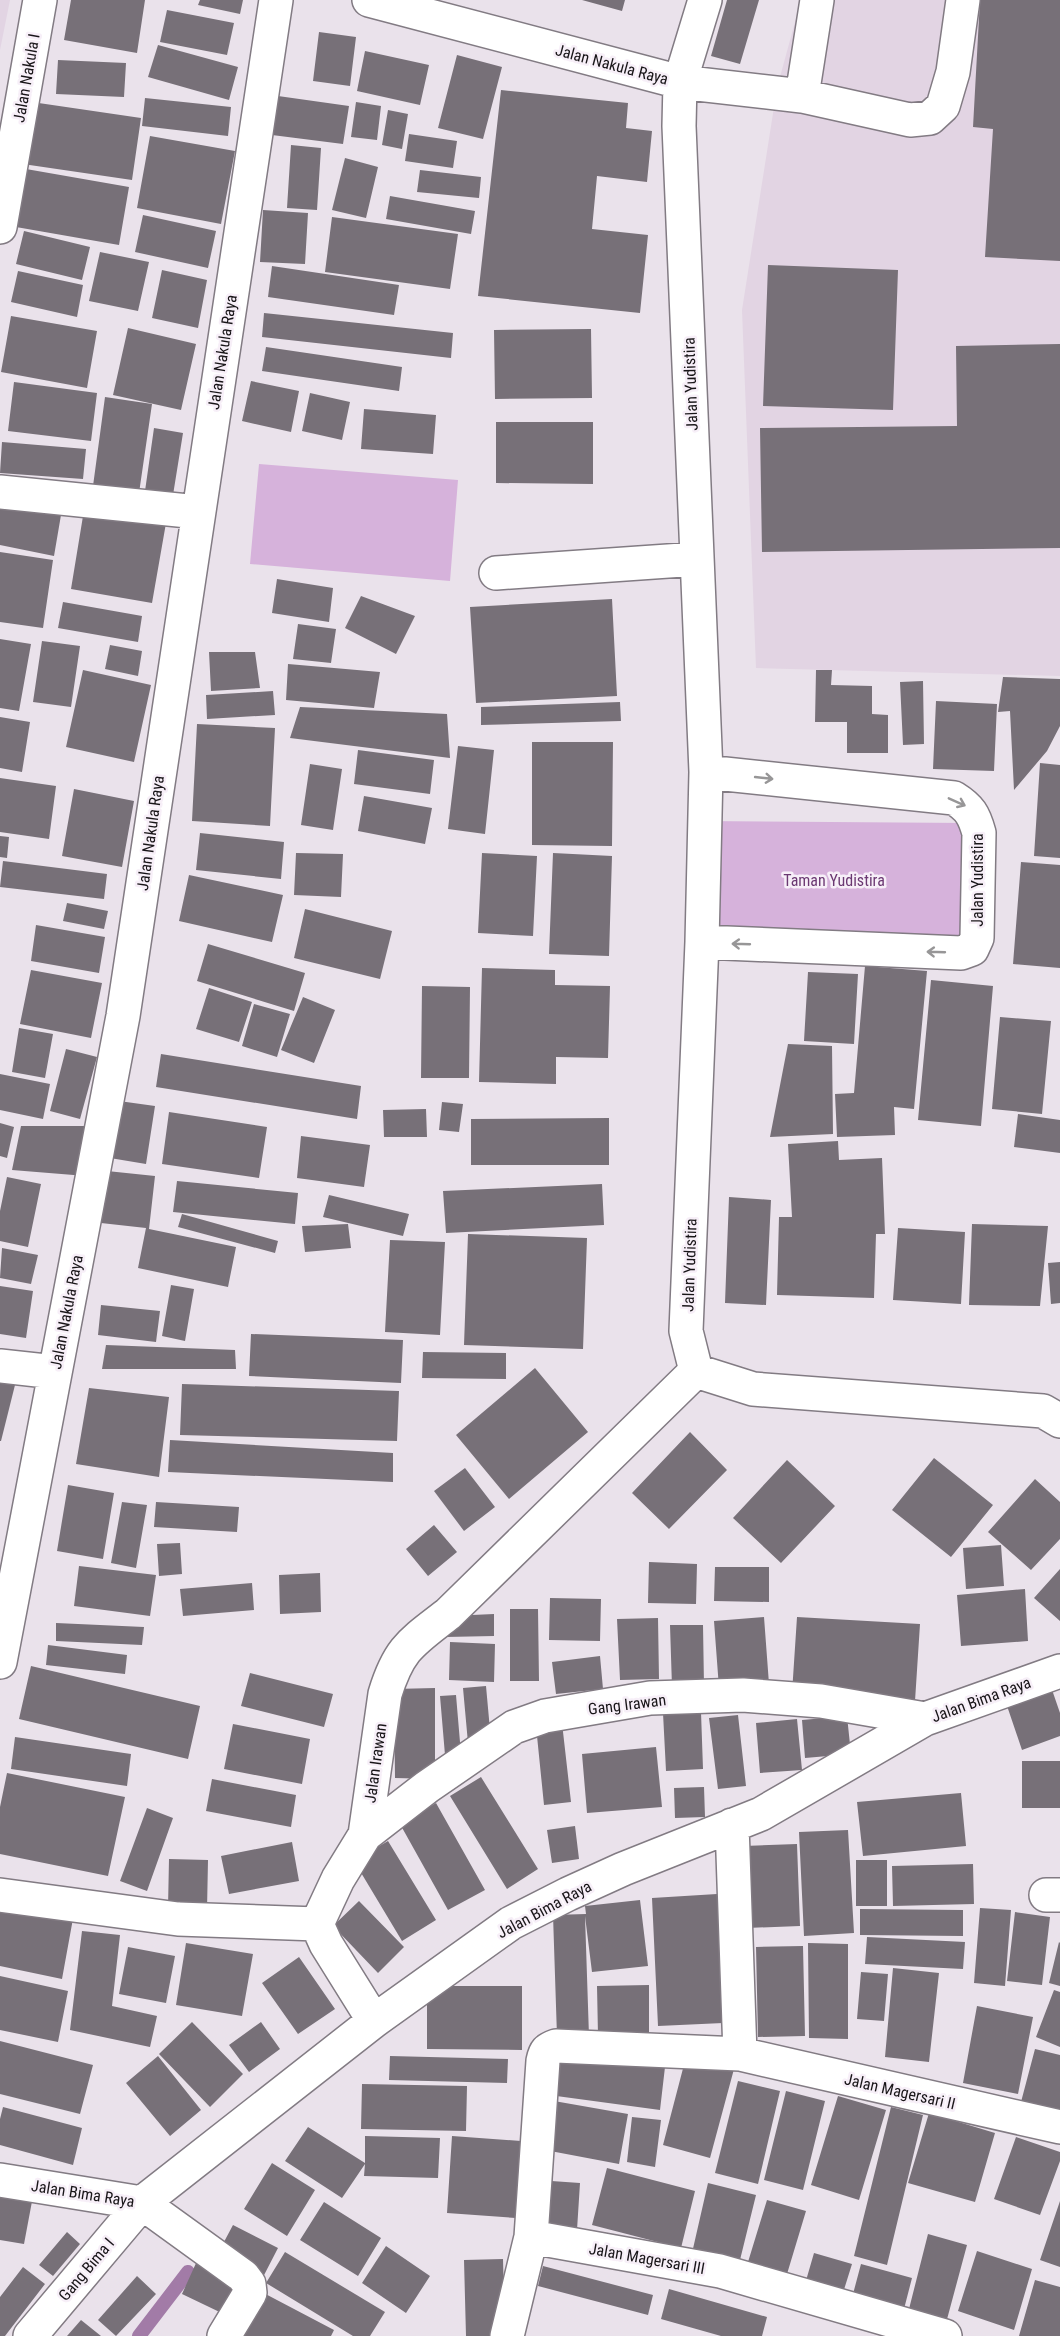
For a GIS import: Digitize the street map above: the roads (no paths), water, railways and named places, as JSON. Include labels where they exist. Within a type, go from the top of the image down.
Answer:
[{"type":"street","name":"Jalan Nakula I","points":[[0,227],[40,0]]},
{"type":"street","name":"Jalan Nakula Raya","points":[[0,1662],[123,1016],[276,0]]},
{"type":"street","name":"Jalan Nakula Raya","points":[[369,0],[680,82],[802,96],[910,120],[930,118],[943,106],[953,72],[963,0]]},
{"type":"street","name":"Jalan Yudistira","points":[[696,1371],[686,1331],[702,942],[706,772],[679,126],[680,82],[705,0]]},
{"type":"street","points":[[802,96],[817,0]]},
{"type":"street","points":[[0,492],[198,512]]},
{"type":"street","points":[[496,573],[697,560]]},
{"type":"street","name":"Jalan Yudistira","points":[[702,942],[961,953],[972,950],[977,938],[979,833],[969,807],[954,798],[706,772]]},
{"type":"street","points":[[0,1366],[55,1372]]},
{"type":"street","points":[[696,1371],[753,1389],[1043,1411],[1060,1421]]},
{"type":"street","name":"Jalan Irawan","points":[[317,1924],[338,1879],[365,1835],[385,1694],[402,1653],[415,1639],[448,1614],[696,1371]]},
{"type":"street","name":"Jalan Bima Raya","points":[[0,2180],[141,2203],[374,2021],[511,1923],[623,1869],[760,1814],[925,1719],[1051,1672],[1060,1671]]},
{"type":"street","name":"Gang Irawan","points":[[365,1835],[427,1787],[514,1727],[545,1716],[650,1698],[743,1695],[820,1701],[925,1719]]},
{"type":"street","points":[[732,1825],[740,2054]]},
{"type":"street","points":[[0,1895],[177,1919],[317,1924],[326,1944],[374,2021]]},
{"type":"street","name":"Jalan Magersari II","points":[[531,2237],[544,2053],[556,2046],[740,2054],[1060,2127]]},
{"type":"street","points":[[141,2203],[243,2276],[249,2284],[250,2293],[224,2336]]},
{"type":"street","name":"Gang Bima I","points":[[30,2336],[141,2203]]},
{"type":"street","points":[[507,2336],[531,2237]]},
{"type":"street","name":"Jalan Magersari III","points":[[531,2237],[720,2271],[945,2336]]},
{"type":"waterway","points":[[139,2336],[188,2272]]},
{"type":"park label","name":"Taman Yudistira","points":[[834,880]]}]
